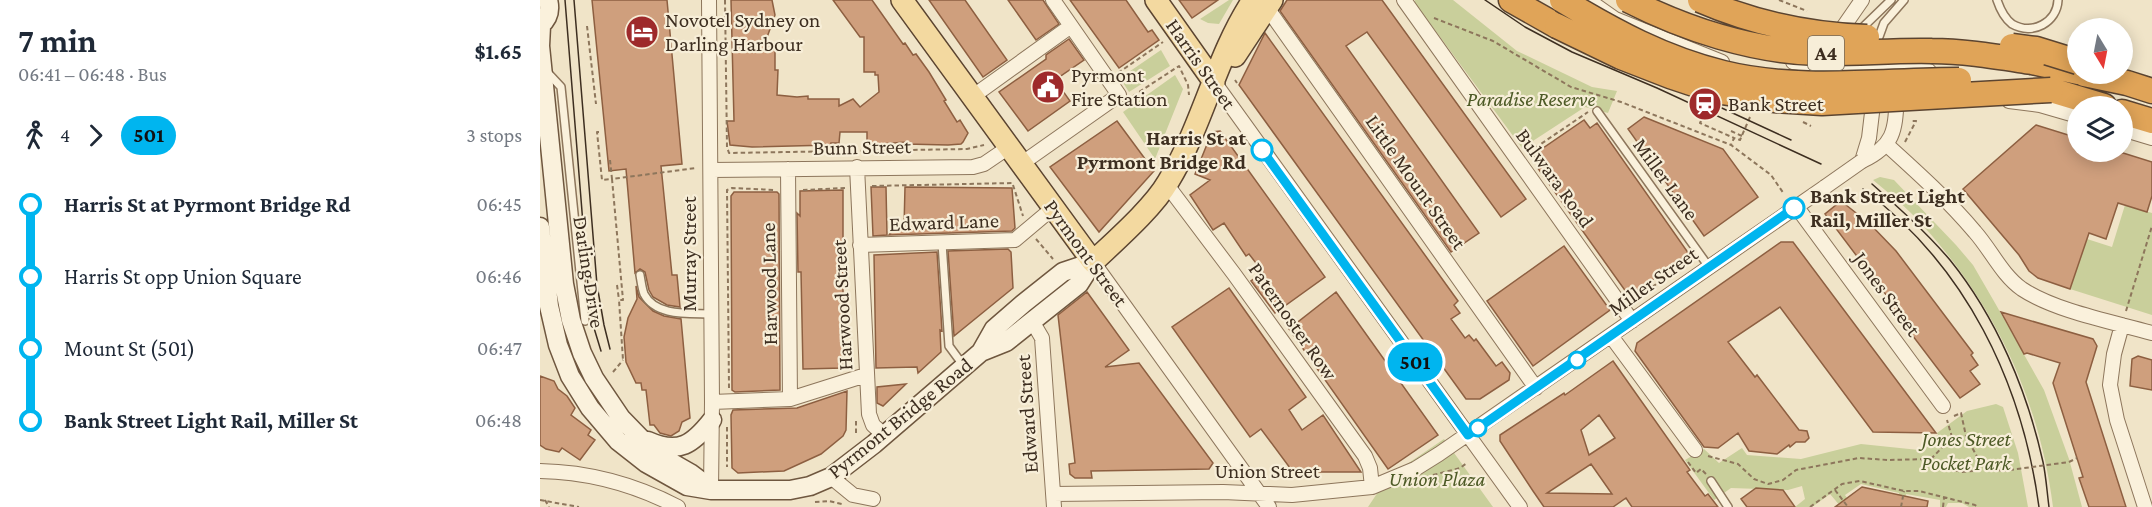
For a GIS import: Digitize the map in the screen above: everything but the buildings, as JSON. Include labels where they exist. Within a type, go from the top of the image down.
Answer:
[{"type":"highway","points":[[1511,0],[1557,26],[1621,57],[1715,91],[1774,100],[1822,103],[2051,90]]},
{"type":"highway","name":"A4","points":[[1562,0],[1616,33],[1671,57],[1725,73],[1773,81],[1818,83],[1974,80],[2051,90],[2071,96]]},
{"type":"highway","name":"A4","points":[[1628,0],[1687,26],[1735,40],[1774,48],[1816,53],[1932,51],[1982,54],[2067,70]]},
{"type":"highway","points":[[1700,0],[1716,7],[1790,28],[1830,36],[1924,37],[1981,41],[2036,50],[2067,59]]},
{"type":"highway","points":[[2133,84],[2152,91]]},
{"type":"highway","points":[[2133,116],[2152,122]]},
{"type":"main road","name":"Pyrmont Street","points":[[902,0],[1093,262]]},
{"type":"main road","name":"Harris Street","points":[[1156,0],[1214,82]]},
{"type":"main road","name":"Pyrmont Bridge Road","points":[[1093,262],[1139,217],[1167,185],[1181,159],[1228,45],[1263,2]]},
{"type":"street","name":"Darling Drive","points":[[548,0],[549,13],[541,26],[540,46],[564,284],[575,335],[594,378],[621,418],[655,453],[690,473],[710,498]]},
{"type":"street","name":"Murray Street","points":[[709,0],[711,314],[717,414],[710,498]]},
{"type":"street","points":[[1053,0],[1122,97]]},
{"type":"street","points":[[1588,0],[1615,19],[1689,50],[1789,86],[1825,92],[1897,90],[2003,100],[2040,105],[2067,113]]},
{"type":"street","points":[[1616,0],[1670,29],[1759,55],[1832,67],[1898,67],[1945,73],[2003,100]]},
{"type":"street","points":[[1825,92],[1845,26],[1862,0]]},
{"type":"street","name":"Little Mount Street","points":[[1263,2],[1536,388]]},
{"type":"street","name":"Bulwara Road","points":[[1407,4],[1516,161],[1632,321]]},
{"type":"street","points":[[972,97],[1071,26]]},
{"type":"street","points":[[1898,67],[1895,122],[1887,145],[1976,233],[2019,287],[2040,299],[2124,318],[2152,333]]},
{"type":"street","points":[[1862,161],[1869,138],[1874,68]]},
{"type":"street","name":"Harris Street","points":[[1214,82],[1520,507]]},
{"type":"street","name":"Bunn Street","points":[[710,168],[973,167],[1015,156],[1122,97]]},
{"type":"street","points":[[2133,132],[2152,138]]},
{"type":"street","name":"Miller Street","points":[[1468,435],[1887,145]]},
{"type":"street","name":"Harwood Street","points":[[857,167],[869,414],[873,425],[884,435]]},
{"type":"street","name":"Harwood Lane","points":[[788,169],[790,399]]},
{"type":"street","name":"Paternoster Row","points":[[1167,185],[1365,456],[1370,468],[1372,488]]},
{"type":"street","name":"Jones Street","points":[[1796,206],[1943,406]]},
{"type":"street","name":"Edward Lane","points":[[860,245],[1015,240],[1053,208]]},
{"type":"street","name":"Darling Drive","points":[[540,226],[549,306],[561,354],[570,376],[590,408],[618,441],[646,463],[710,498]]},
{"type":"street","name":"Pyrmont Bridge Road","points":[[710,498],[790,490],[810,486],[831,477],[981,352],[1006,342],[1079,284],[1093,262]]},
{"type":"street","name":"Pyrmont Bridge Road","points":[[981,352],[994,329],[1024,303],[1063,272],[1093,262]]},
{"type":"street","name":"Pyrmont Street","points":[[1093,262],[1269,507]]},
{"type":"street","points":[[2124,318],[2114,354],[2110,385],[2117,420],[2145,507]]},
{"type":"street","name":"Edward Street","points":[[1032,321],[1042,338],[1053,501]]},
{"type":"street","points":[[1611,336],[1690,454]]},
{"type":"street","points":[[639,435],[661,446],[682,446],[699,436],[717,414],[790,399],[866,375]]},
{"type":"street","name":"Union Street","points":[[1053,501],[1259,493],[1292,495],[1372,488],[1415,469],[1468,435]]},
{"type":"street","points":[[543,471],[584,474],[624,483],[678,507]]},
{"type":"street","points":[[831,477],[853,495],[865,501]]},
{"type":"lane","points":[[1838,48],[1891,0]]},
{"type":"lane","points":[[1874,68],[1876,44],[1884,23],[1904,0]]},
{"type":"lane","points":[[1997,0],[2006,18],[2017,26],[2026,27],[2044,26],[2051,21],[2057,9],[2058,0]]},
{"type":"lane","points":[[543,68],[561,87],[585,321]]},
{"type":"lane","name":"Miller Lane","points":[[1597,111],[1709,267]]},
{"type":"lane","points":[[942,243],[949,346],[964,366]]},
{"type":"lane","points":[[640,275],[644,293],[652,305],[665,311],[711,314]]},
{"type":"lane","points":[[1710,481],[1728,507]]},
{"type":"path","points":[[725,0],[727,147],[729,153],[967,149],[984,145]]},
{"type":"path","points":[[1407,4],[1493,42],[1571,87],[1621,102],[1731,145],[1771,175],[1784,194]]},
{"type":"path","points":[[587,26],[596,104]]},
{"type":"path","points":[[1116,75],[1163,42]]},
{"type":"path","points":[[1122,97],[1179,66],[1188,85],[1188,94]]},
{"type":"path","points":[[1516,161],[1586,112],[1597,111]]},
{"type":"path","points":[[1704,114],[1700,123],[1740,140],[1751,115]]},
{"type":"path","points":[[1907,146],[1905,142],[1916,121],[1908,120]]},
{"type":"path","points":[[1731,131],[1742,136]]},
{"type":"path","points":[[599,132],[597,132],[602,180],[710,168]]},
{"type":"path","points":[[1731,145],[1734,138]]},
{"type":"path","points":[[610,160],[623,300],[619,300]]},
{"type":"path","points":[[870,188],[871,186],[1013,183]]},
{"type":"path","points":[[729,393],[727,190],[732,188],[781,190]]},
{"type":"path","points":[[800,190],[846,188]]},
{"type":"path","points":[[2124,318],[2152,226]]},
{"type":"path","points":[[1629,303],[1693,258]]},
{"type":"path","points":[[613,372],[623,360],[617,285]]},
{"type":"path","points":[[1931,459],[1952,437],[1947,420],[1961,413],[1966,436],[1982,466]]},
{"type":"path","points":[[717,414],[728,467]]},
{"type":"path","points":[[850,442],[857,435],[855,415]]},
{"type":"path","points":[[1710,481],[1701,468],[1696,473],[1690,454],[1738,464],[1754,479],[1768,484],[1783,480],[1796,470],[1859,458],[1931,459],[1945,468],[1962,472],[1973,471],[1982,466],[2002,471],[2069,462],[2077,458]]},
{"type":"path","points":[[1810,507],[1842,484],[1860,481],[1904,491],[1919,491],[1967,502],[1978,507]]},
{"type":"path","points":[[1835,489],[1848,507]]},
{"type":"path","points":[[1901,507],[1904,491]]},
{"type":"path","points":[[1942,507],[1944,498]]},
{"type":"path","points":[[540,500],[579,507]]},
{"type":"path","points":[[546,500],[549,507]]},
{"type":"path","points":[[813,502],[829,501],[849,507]]},
{"type":"green space","points":[[1229,0],[1233,0],[1219,24],[1208,23],[1200,19]]},
{"type":"green space","name":"Paradise Reserve","points":[[1415,0],[1453,0],[1517,51],[1592,87],[1617,91],[1608,113],[1585,107],[1522,148]]},
{"type":"green space","points":[[1161,50],[1170,66],[1129,92],[1120,78]]},
{"type":"green space","points":[[1175,75],[1183,89],[1155,159],[1123,112]]},
{"type":"green space","points":[[1880,177],[1894,180],[1973,265],[2044,390],[2069,459],[2082,507],[2053,507],[2036,425],[2023,386],[2006,348],[1965,277],[1911,213],[1873,180]]},
{"type":"green space","points":[[2125,205],[2152,213],[2152,315],[2070,289],[2087,239],[2112,247]]},
{"type":"green space","name":"Jones Street Pocket Park","points":[[1996,404],[2003,407],[2018,453],[2028,507],[1969,507],[1962,503],[1948,503],[1946,507],[1940,507],[1940,500],[1906,494],[1904,507],[1897,507],[1899,493],[1861,484],[1845,495],[1853,507],[1841,507],[1830,494],[1812,507],[1795,507],[1805,499],[1802,486],[1788,490],[1731,488],[1714,500],[1685,460],[1704,449],[1719,463],[1742,448],[1747,455],[1801,459],[1861,444],[1919,450],[1938,435],[1937,433],[1967,411]]},
{"type":"green space","name":"Union Plaza","points":[[1444,439],[1493,507],[1368,507],[1388,477]]},
{"type":"tram line","points":[[565,0],[588,286],[594,328],[601,351]]},
{"type":"tram line","points":[[574,0],[597,285],[610,349]]},
{"type":"tram line","points":[[1485,0],[1525,27],[1572,52],[1657,88],[1821,164]]},
{"type":"tram line","points":[[1685,91],[1791,140]]},
{"type":"tram line","points":[[1872,184],[1922,230],[1950,260],[1982,305],[2008,355],[2028,408],[2043,462],[2049,507]]},
{"type":"tram line","points":[[1863,189],[1899,220],[1932,254],[1959,290],[1983,330],[2003,372],[2019,415],[2031,461],[2039,507]]},
{"type":"bus line","name":"501","points":[[1262,150],[1468,435],[1794,208]]},
{"type":"place","name":"Novotel Sydney on Darling Harbour","points":[[642,32]]},
{"type":"place","name":"Pyrmont Fire Station","points":[[1048,87]]},
{"type":"place","name":"Bank Street","points":[[1705,104]]},
{"type":"place","name":"Harris St at Pyrmont Bridge Rd","points":[[1262,150]]},
{"type":"place","name":"Bank Street Light Rail, Miller St","points":[[1794,208]]}]
